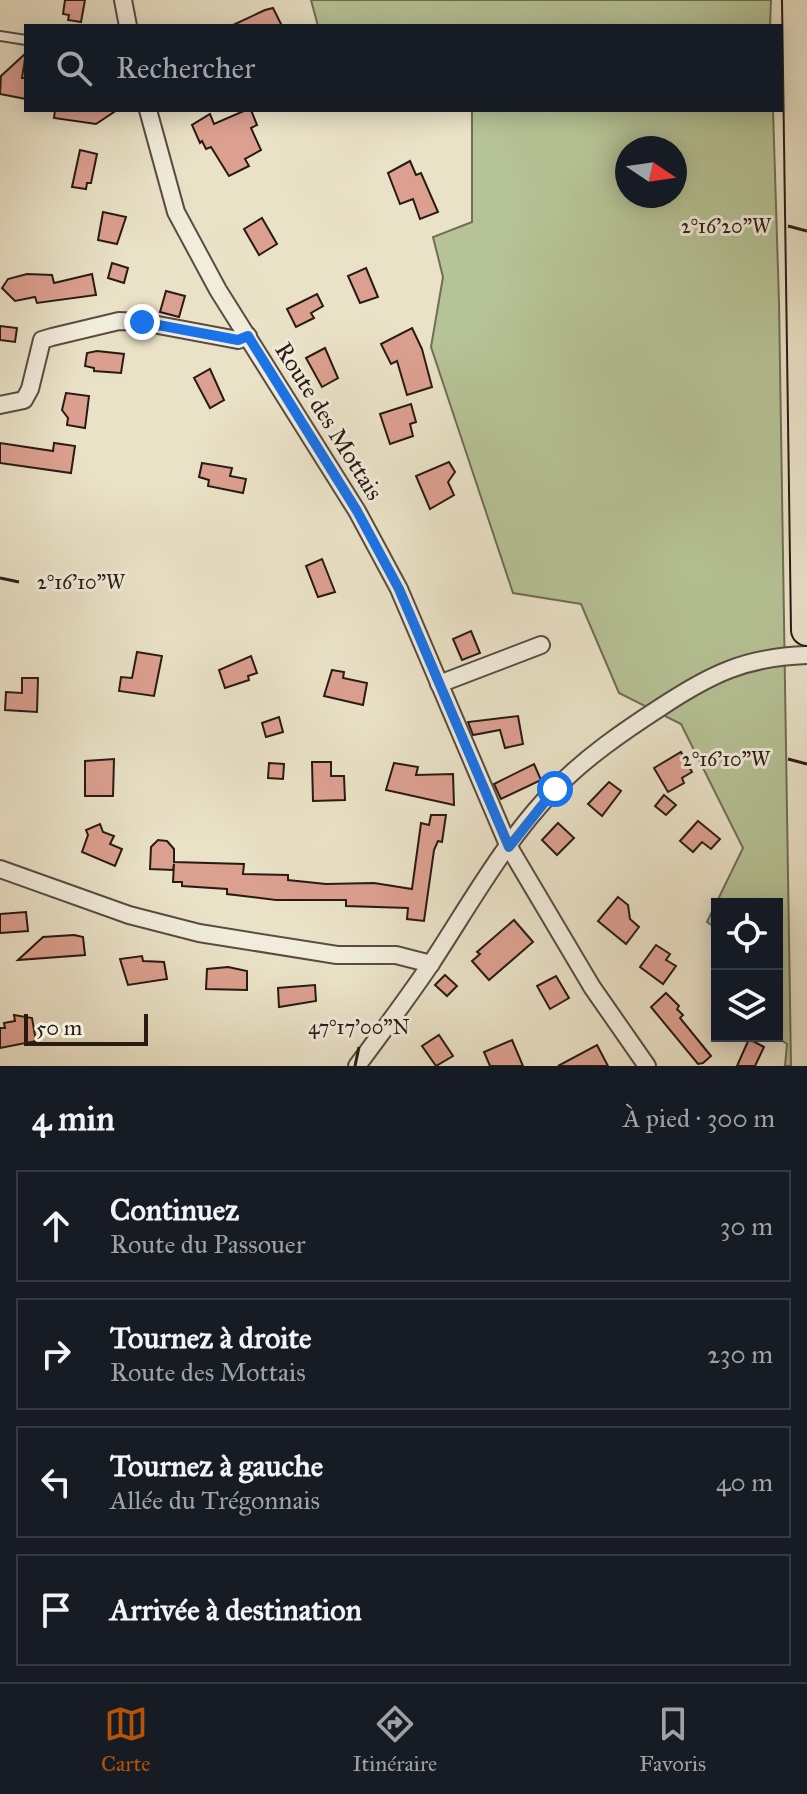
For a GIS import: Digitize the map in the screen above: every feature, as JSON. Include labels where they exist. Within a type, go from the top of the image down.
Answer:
[{"type":"highway","points":[[798,0],[807,630]]},
{"type":"street","points":[[123,0],[128,24]]},
{"type":"street","name":"Route des Mottais","points":[[149,112],[176,212],[218,290],[357,511],[399,589],[509,847],[592,987],[647,1066]]},
{"type":"street","points":[[0,405],[24,400],[30,389],[42,340],[52,337],[119,321],[142,322],[238,340],[248,336]]},
{"type":"street","points":[[439,684],[541,645]]},
{"type":"street","points":[[357,1066],[431,964],[509,847],[555,789],[620,733],[735,665],[774,656],[807,655]]},
{"type":"street","points":[[0,869],[129,915],[199,933],[337,955],[396,955],[431,964]]},
{"type":"lane","points":[[0,36],[24,40]]},
{"type":"green space","points":[[311,0],[771,0],[770,24],[317,24]]},
{"type":"green space","points":[[472,112],[773,112],[791,1066],[785,1066],[787,1044],[783,1041],[783,898],[719,898],[743,848],[681,724],[619,693],[581,604],[513,593],[431,347],[443,277],[433,237],[472,222]]},
{"type":"building","points":[[65,0],[85,0],[81,22],[68,20],[69,15],[63,14]]},
{"type":"building","points":[[273,8],[281,24],[235,24]]},
{"type":"building","points":[[24,55],[24,99],[0,94],[1,76]]},
{"type":"building","points":[[55,112],[114,112],[96,124],[54,118]]},
{"type":"building","points":[[241,112],[252,112],[257,125],[251,128],[261,150],[245,159],[249,166],[229,176],[211,147],[206,149],[202,141],[200,143],[192,125],[210,114],[214,124]]},
{"type":"building","points":[[80,150],[97,154],[91,183],[87,183],[86,189],[72,187]]},
{"type":"building","points":[[410,161],[416,175],[421,173],[438,212],[420,219],[413,199],[400,204],[388,173]]},
{"type":"building","points":[[103,212],[126,217],[117,244],[98,240]]},
{"type":"building","points":[[262,218],[277,244],[259,255],[244,229]]},
{"type":"building","points":[[112,263],[128,268],[124,283],[108,278]]},
{"type":"building","points":[[366,268],[378,297],[360,303],[348,276]]},
{"type":"building","points":[[27,274],[52,275],[54,283],[92,274],[96,295],[37,303],[35,297],[15,301],[2,288],[8,279]]},
{"type":"building","points":[[166,291],[185,296],[179,317],[160,312]]},
{"type":"building","points":[[317,294],[323,306],[311,313],[314,318],[296,327],[287,309]]},
{"type":"building","points":[[0,326],[17,328],[15,342],[0,340]]},
{"type":"building","points":[[412,328],[422,349],[432,387],[407,395],[397,361],[391,364],[381,344]]},
{"type":"building","points":[[325,348],[338,378],[322,387],[306,358]]},
{"type":"building","points":[[87,353],[124,354],[121,373],[94,371],[94,368],[85,366]]},
{"type":"building","points":[[210,369],[224,400],[210,408],[194,378]]},
{"type":"building","points":[[66,393],[89,396],[85,428],[67,425],[68,418],[62,410]]},
{"type":"building","points":[[411,404],[416,422],[410,424],[413,436],[390,444],[380,414]]},
{"type":"building","points":[[0,443],[53,451],[54,443],[75,446],[71,473],[0,463]]},
{"type":"building","points":[[449,462],[455,472],[448,482],[454,495],[430,509],[416,476]]},
{"type":"building","points":[[202,463],[232,468],[230,476],[246,479],[243,493],[208,486],[209,480],[199,477]]},
{"type":"building","points":[[322,559],[335,592],[318,597],[306,566]]},
{"type":"building","points":[[471,631],[480,653],[462,660],[453,639]]},
{"type":"building","points":[[137,652],[162,656],[154,696],[119,691],[121,677],[132,678]]},
{"type":"building","points":[[251,656],[257,673],[248,676],[249,680],[225,688],[219,670]]},
{"type":"building","points":[[332,670],[344,672],[343,678],[367,683],[363,705],[324,696]]},
{"type":"building","points":[[22,678],[38,678],[37,712],[5,710],[6,692],[22,693]]},
{"type":"building","points":[[518,716],[523,744],[505,748],[500,730],[473,735],[468,722]]},
{"type":"building","points":[[279,717],[283,732],[266,737],[262,723]]},
{"type":"building","points":[[681,752],[692,772],[682,778],[684,783],[668,792],[654,768]]},
{"type":"building","points":[[114,759],[113,796],[85,796],[85,761]]},
{"type":"building","points":[[312,762],[331,762],[331,776],[344,776],[345,800],[313,801]]},
{"type":"building","points":[[269,763],[284,764],[283,779],[268,778]]},
{"type":"building","points":[[394,763],[418,767],[416,775],[453,774],[454,805],[386,790]]},
{"type":"building","points":[[534,764],[541,780],[501,799],[494,784]]},
{"type":"building","points":[[609,782],[621,791],[602,816],[588,804]]},
{"type":"building","points":[[664,795],[676,805],[666,815],[655,806]]},
{"type":"building","points":[[431,815],[446,815],[442,842],[438,841],[434,850],[424,921],[407,919],[408,908],[346,906],[346,900],[276,900],[227,894],[227,889],[182,886],[182,882],[173,882],[174,864],[173,870],[150,869],[151,847],[158,840],[167,841],[174,849],[174,862],[244,864],[243,874],[288,875],[288,880],[326,884],[374,883],[412,889],[421,823],[429,825]]},
{"type":"building","points":[[698,821],[720,839],[711,849],[702,842],[693,852],[680,841]]},
{"type":"building","points":[[558,823],[574,838],[557,855],[542,840]]},
{"type":"building","points":[[100,824],[103,832],[114,836],[110,844],[122,849],[115,866],[82,852],[88,835],[86,830]]},
{"type":"building","points":[[618,897],[628,905],[630,919],[639,927],[626,944],[598,921]]},
{"type":"building","points":[[26,912],[28,931],[0,933],[0,914]]},
{"type":"building","points":[[514,920],[533,942],[489,980],[472,961],[480,954],[477,952]]},
{"type":"building","points":[[43,937],[83,937],[85,955],[18,960]]},
{"type":"building","points":[[656,945],[670,954],[666,960],[676,966],[663,984],[640,967]]},
{"type":"building","points":[[142,956],[143,961],[164,962],[167,979],[128,985],[120,959]]},
{"type":"building","points":[[228,967],[247,971],[247,990],[206,989],[207,969]]},
{"type":"building","points":[[445,975],[457,986],[447,996],[435,985]]},
{"type":"building","points":[[556,976],[569,998],[550,1009],[537,986]]},
{"type":"building","points":[[315,985],[316,1001],[279,1007],[278,988]]},
{"type":"building","points":[[666,993],[679,1006],[677,1009],[683,1015],[680,1018],[711,1056],[703,1063],[698,1064],[651,1007]]},
{"type":"building","points":[[14,1015],[32,1018],[36,1041],[0,1048],[0,1028],[5,1028],[4,1023],[15,1021]]},
{"type":"building","points":[[439,1035],[453,1056],[436,1066],[422,1046]]},
{"type":"building","points":[[512,1040],[523,1066],[490,1066],[484,1052]]},
{"type":"building","points":[[748,1042],[764,1047],[755,1066],[737,1066]]},
{"type":"building","points":[[597,1045],[608,1066],[558,1066]]},
{"type":"route","points":[[142,322],[238,340],[248,336],[357,511],[399,589],[509,847],[555,789]]}]
